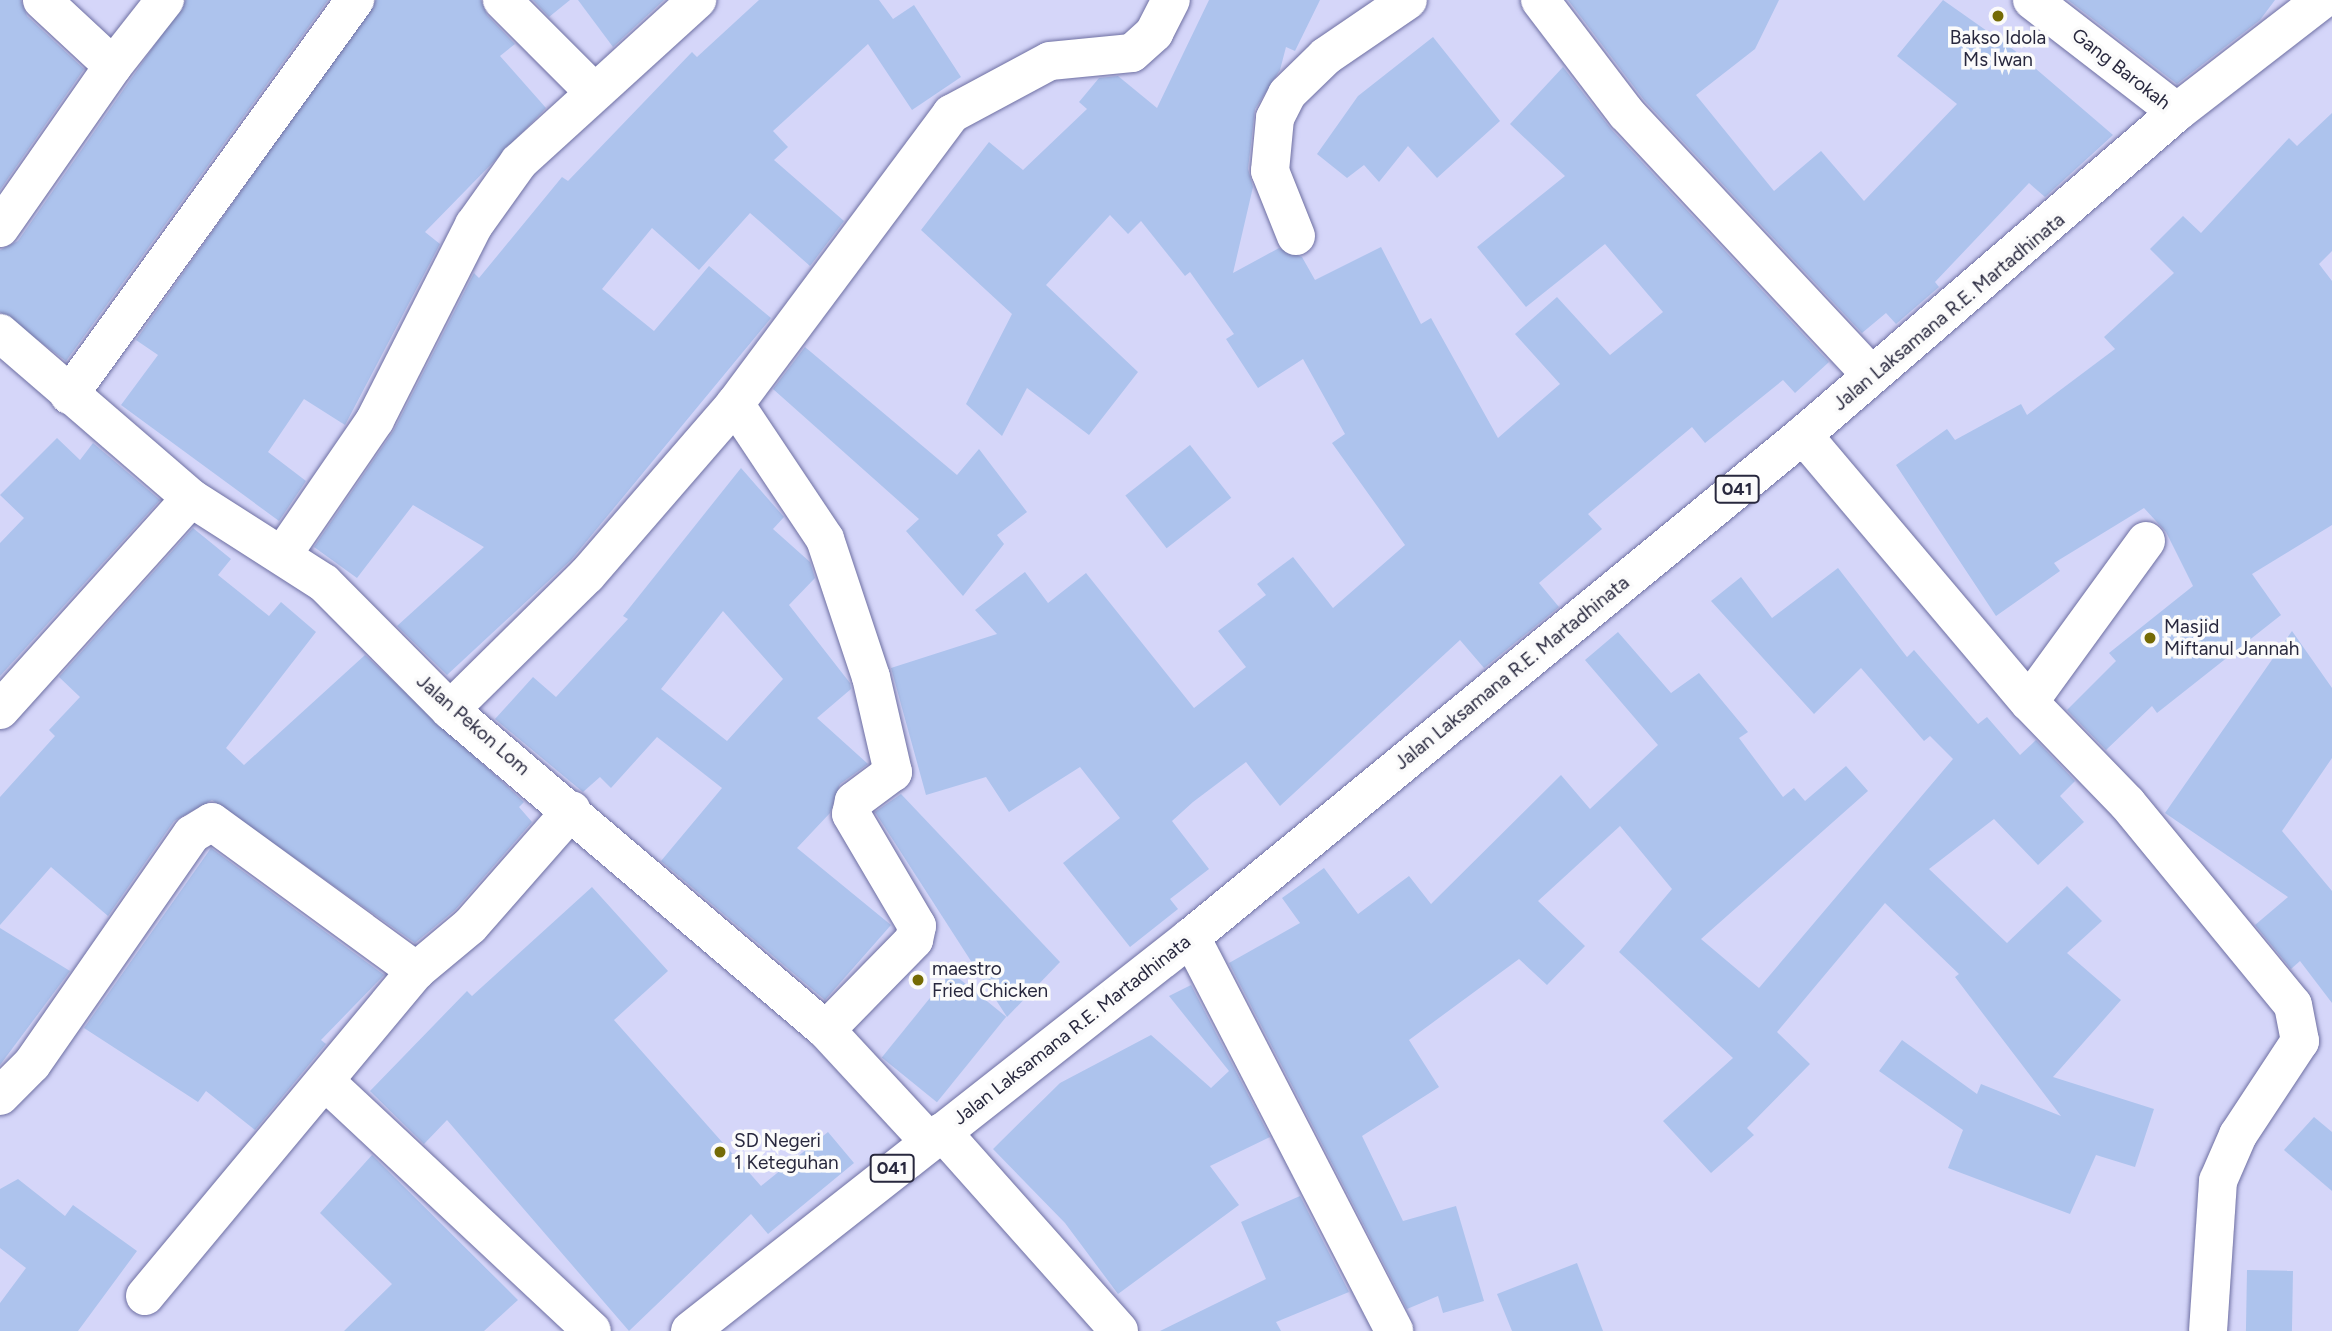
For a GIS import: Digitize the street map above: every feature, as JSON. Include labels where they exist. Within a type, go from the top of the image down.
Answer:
[{"type":"street","points":[[42,0],[113,66]]},
{"type":"street","points":[[0,228],[113,66],[165,0]]},
{"type":"street","points":[[69,395],[355,0]]},
{"type":"street","points":[[502,0],[592,90]]},
{"type":"street","points":[[283,554],[375,420],[474,225],[519,162],[592,90],[697,0]]},
{"type":"street","points":[[450,710],[587,575],[735,404],[964,105],[1050,61],[1132,53],[1154,33],[1171,0]]},
{"type":"street","points":[[1296,236],[1270,172],[1275,118],[1287,94],[1326,56],[1408,0]]},
{"type":"street","points":[[1540,0],[1627,114],[1871,375]]},
{"type":"street","name":"Gang Barokah","points":[[2032,0],[2177,112]]},
{"type":"street","name":"Jalan Laksamana R.E. Martadhinata","points":[[690,1331],[1094,1007],[1191,937],[1803,435],[1871,375],[2062,217],[2177,112],[2322,0]]},
{"type":"street","name":"Jalan Pekon Lom","points":[[0,332],[69,395],[191,498],[283,554],[324,583],[450,710],[572,810],[826,1030],[934,1135],[1119,1331]]},
{"type":"street","points":[[735,404],[825,539],[871,677],[893,772],[854,802],[851,814],[917,926],[914,940],[826,1030]]},
{"type":"street","points":[[1803,435],[2029,702],[2127,803],[2293,1005],[2300,1023],[2294,1054],[2238,1135],[2218,1181],[2208,1331]]},
{"type":"street","points":[[0,710],[191,498]]},
{"type":"street","points":[[2029,702],[2146,541]]},
{"type":"street","points":[[145,1296],[416,971],[470,926],[572,810]]},
{"type":"street","points":[[0,1096],[32,1064],[192,834],[212,822],[416,971]]},
{"type":"street","points":[[1191,937],[1394,1331]]},
{"type":"street","points":[[326,1082],[592,1331]]},
{"type":"building","points":[[0,0],[21,0],[27,16],[84,69],[0,190]]},
{"type":"building","points":[[186,0],[328,0],[66,361],[0,312],[0,250],[18,241]]},
{"type":"building","points":[[376,0],[481,0],[487,15],[515,44],[500,56],[546,108],[425,232],[440,244],[345,425],[304,399],[268,452],[306,481],[279,521],[121,405],[158,355],[136,340]]},
{"type":"building","points":[[533,0],[570,0],[549,17]]},
{"type":"building","points":[[578,0],[664,0],[613,47]]},
{"type":"building","points":[[759,0],[879,0],[893,19],[914,5],[961,77],[912,110],[868,44],[773,131],[788,147],[774,160],[844,221],[810,266],[750,213],[699,270],[652,228],[602,289],[654,331],[709,266],[771,318],[571,560],[447,675],[397,626],[484,547],[413,505],[357,578],[314,547],[394,430],[474,273],[479,278],[562,177],[568,181],[692,52],[697,57]]},
{"type":"building","points":[[1209,0],[1320,0],[1295,51],[1286,47],[1280,70],[1255,109],[1248,169],[1253,187],[1233,273],[1279,248],[1302,257],[1315,280],[1381,247],[1421,324],[1431,318],[1498,438],[1560,384],[1515,334],[1557,297],[1610,355],[1663,312],[1605,244],[1526,307],[1477,247],[1565,176],[1510,124],[1563,67],[1611,129],[1829,362],[1795,393],[1783,380],[1705,443],[1692,427],[1588,514],[1602,529],[1539,583],[1559,607],[1484,668],[1460,640],[1280,806],[1246,762],[1193,802],[1172,821],[1209,869],[1170,899],[1178,909],[1130,947],[1063,863],[1120,818],[1080,767],[1009,812],[986,777],[926,795],[891,668],[997,634],[975,610],[1025,572],[1048,603],[1086,573],[1194,708],[1246,667],[1218,631],[1266,595],[1257,584],[1293,557],[1333,608],[1405,545],[1332,443],[1345,434],[1303,359],[1258,388],[1226,339],[1234,334],[1190,272],[1185,276],[1141,221],[1128,234],[1110,215],[1046,285],[1138,372],[1089,435],[1027,388],[1002,436],[966,404],[1012,314],[921,230],[989,142],[1023,170],[1087,109],[1079,102],[1099,78],[1118,76],[1157,108]]},
{"type":"building","points":[[1568,0],[1779,0],[1755,49],[1696,95],[1774,191],[1821,151],[1864,201],[1957,104],[1897,56],[1943,0],[2014,50],[2113,135],[2045,197],[2029,183],[1935,282],[1939,287],[1896,324],[1886,313],[1862,333],[1644,100]]},
{"type":"building","points":[[2068,0],[2275,0],[2260,20],[2177,84]]},
{"type":"building","points":[[1433,37],[1500,121],[1437,178],[1408,146],[1379,182],[1364,165],[1347,178],[1317,154],[1358,96]]},
{"type":"building","points":[[2332,113],[2332,251],[2319,264],[2332,281],[2332,525],[2252,574],[2281,615],[2157,713],[2152,706],[2106,750],[2067,710],[2116,661],[2109,653],[2193,586],[2166,532],[2144,508],[2054,563],[2060,571],[1996,616],[1896,465],[1947,429],[1955,440],[2021,404],[2027,415],[2115,349],[2104,337],[2174,273],[2150,249],[2183,216],[2201,233],[2289,138],[2297,146]]},
{"type":"building","points":[[805,347],[957,475],[979,449],[1027,512],[997,535],[1004,544],[963,596],[906,531],[919,519],[773,389]]},
{"type":"building","points":[[57,438],[80,460],[93,443],[160,500],[0,676],[0,543],[24,518],[0,495]]},
{"type":"building","points":[[1190,445],[1231,498],[1167,548],[1125,495]]},
{"type":"building","points":[[741,468],[784,517],[773,529],[810,562],[815,578],[789,605],[850,683],[851,689],[817,718],[868,764],[840,784],[830,813],[797,848],[891,925],[825,1000],[661,861],[722,788],[657,737],[611,788],[600,777],[583,792],[495,719],[533,677],[556,697],[628,619],[623,616]],"holes":[[[723,611],[783,679],[727,741],[661,689]]]},
{"type":"building","points":[[193,528],[231,559],[218,575],[269,616],[281,602],[316,632],[226,748],[244,765],[365,655],[524,802],[519,807],[532,822],[455,910],[415,943],[212,800],[174,821],[108,916],[51,867],[0,925],[0,797],[55,736],[49,730],[80,697],[59,677]]},
{"type":"building","points":[[1838,568],[1907,657],[1914,650],[1978,724],[1987,717],[2020,755],[2036,740],[2075,781],[2060,796],[2084,822],[2038,865],[1994,819],[1929,869],[2007,943],[2067,886],[2102,921],[2067,953],[2121,1000],[2053,1077],[2154,1109],[2135,1167],[2096,1155],[2070,1214],[1948,1168],[1963,1130],[1879,1071],[1902,1040],[1977,1094],[1981,1084],[2061,1116],[1955,977],[1959,974],[1885,903],[1777,1032],[1810,1064],[1747,1128],[1754,1135],[1711,1173],[1663,1121],[1733,1058],[1619,952],[1672,889],[1620,826],[1538,901],[1585,946],[1547,985],[1519,959],[1409,1040],[1439,1087],[1362,1136],[1403,1221],[1456,1206],[1484,1301],[1443,1313],[1438,1296],[1407,1309],[1229,963],[1300,923],[1282,898],[1324,868],[1358,914],[1409,876],[1431,904],[1561,775],[1590,809],[1658,745],[1585,660],[1618,632],[1671,693],[1699,673],[1748,732],[1739,738],[1783,797],[1794,788],[1805,801],[1846,766],[1868,791],[1701,939],[1759,988],[1953,759],[1930,736],[1924,741],[1861,668],[1814,714],[1711,601],[1741,577],[1772,618]]},
{"type":"building","points":[[2292,631],[2332,688],[2332,758],[2282,831],[2332,891],[2332,1003],[2300,961],[2291,969],[2255,925],[2288,897],[2165,813]]},
{"type":"building","points":[[901,794],[1060,962],[1007,1017],[875,812]]},
{"type":"building","points":[[211,848],[384,975],[321,1040],[326,1044],[255,1130],[206,1091],[198,1102],[84,1028]]},
{"type":"building","points":[[592,887],[668,971],[614,1020],[761,1186],[828,1132],[854,1163],[768,1234],[751,1214],[629,1331],[447,1120],[424,1144],[370,1091],[467,991],[472,996]]},
{"type":"building","points":[[0,928],[70,971],[0,1065]]},
{"type":"building","points":[[951,972],[1006,1017],[937,1102],[882,1057]]},
{"type":"building","points":[[1191,985],[1270,1137],[1210,1166],[1239,1205],[1118,1294],[1065,1223],[993,1149],[1060,1083],[1151,1035],[1211,1088],[1229,1071],[1169,996]]},
{"type":"building","points":[[2314,1117],[2332,1132],[2332,1191],[2284,1150]]},
{"type":"building","points":[[372,1155],[518,1300],[484,1331],[344,1331],[392,1284],[320,1213]]},
{"type":"building","points":[[18,1179],[65,1216],[73,1205],[137,1251],[78,1331],[0,1331],[0,1303],[26,1268],[0,1248],[0,1189]]},
{"type":"building","points":[[1300,1196],[1349,1292],[1276,1322],[1281,1331],[1160,1331],[1266,1279],[1241,1222]]},
{"type":"building","points":[[1577,1263],[1603,1331],[1512,1331],[1497,1294]]},
{"type":"building","points":[[2247,1270],[2293,1271],[2292,1331],[2246,1331]]},
{"type":"place","name":"Bakso Idola Ms Iwan","points":[[1998,16]]},
{"type":"place","name":"Masjid Miftanul Jannah","points":[[2150,638]]},
{"type":"place","name":"maestro Fried Chicken","points":[[918,980]]},
{"type":"place","name":"SD Negeri 1 Keteguhan","points":[[720,1152]]}]
